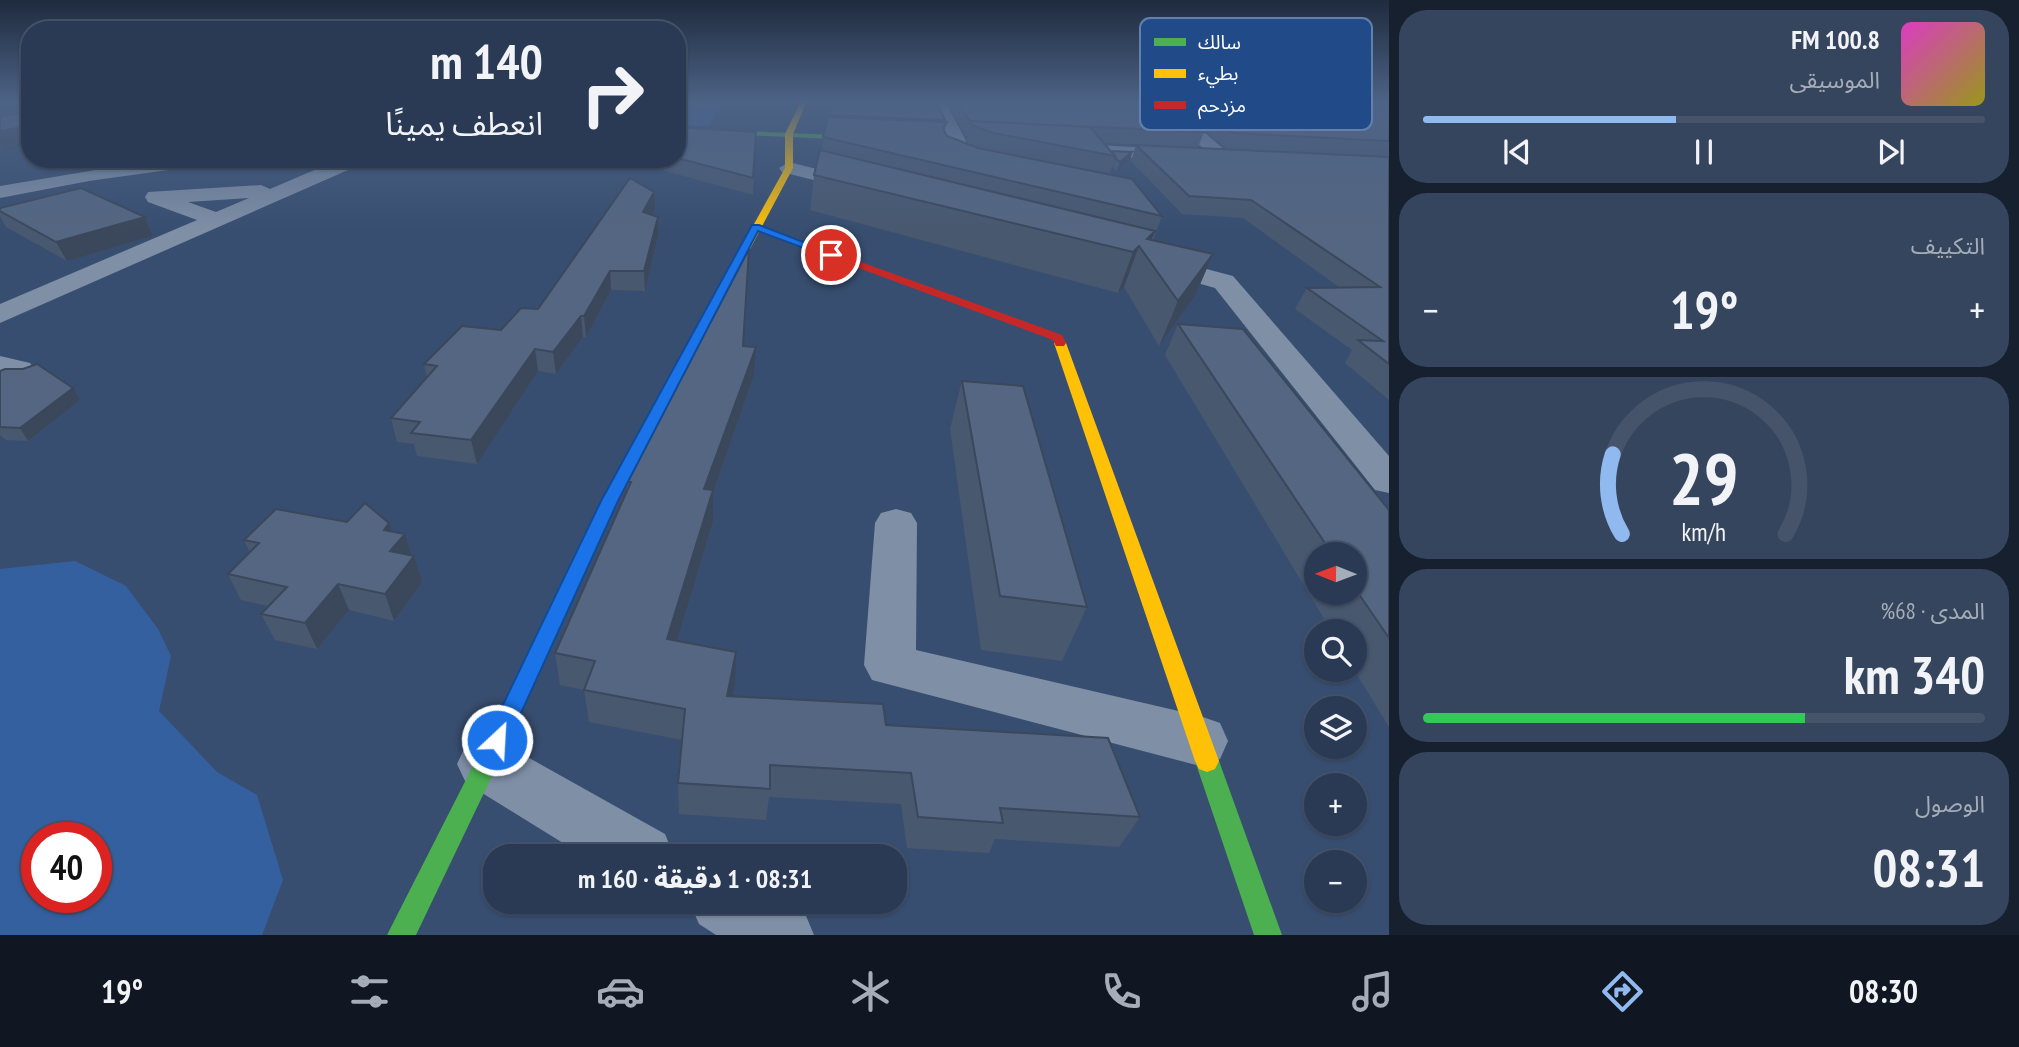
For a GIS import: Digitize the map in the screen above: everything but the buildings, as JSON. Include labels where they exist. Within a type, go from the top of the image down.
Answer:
[{"type":"street","points":[[401,935],[486,764],[609,501],[789,168],[789,145]]},
{"type":"street","points":[[1065,149],[1232,159],[1214,145]]},
{"type":"street","points":[[0,192],[139,168]]},
{"type":"street","points":[[0,314],[336,168]]},
{"type":"street","points":[[789,168],[883,192]]},
{"type":"street","points":[[217,220],[156,197],[286,190]]},
{"type":"street","points":[[756,227],[1058,338],[1268,935]]},
{"type":"street","points":[[1124,255],[1224,282],[1389,481]]},
{"type":"street","points":[[896,523],[890,665],[1200,741]]},
{"type":"street","points":[[486,764],[623,844]]},
{"type":"street","points":[[744,914],[780,935]]},
{"type":"shaded area","points":[[75,561],[126,586],[158,629],[171,656],[159,711],[217,772],[257,795],[283,880],[262,935],[0,935],[0,569]]},
{"type":"traffic: fast","points":[[401,935],[486,764],[593,535]]},
{"type":"traffic: fast","points":[[1207,761],[1268,935]]},
{"type":"traffic: slow","points":[[693,345],[789,168],[789,145]]},
{"type":"traffic: slow","points":[[1060,343],[1207,761]]},
{"type":"traffic: jam","points":[[756,227],[1058,338],[1060,343]]},
{"type":"traffic: jam","points":[[593,535],[693,345]]},
{"type":"route","points":[[497,740],[609,501],[756,227],[831,255]]}]
